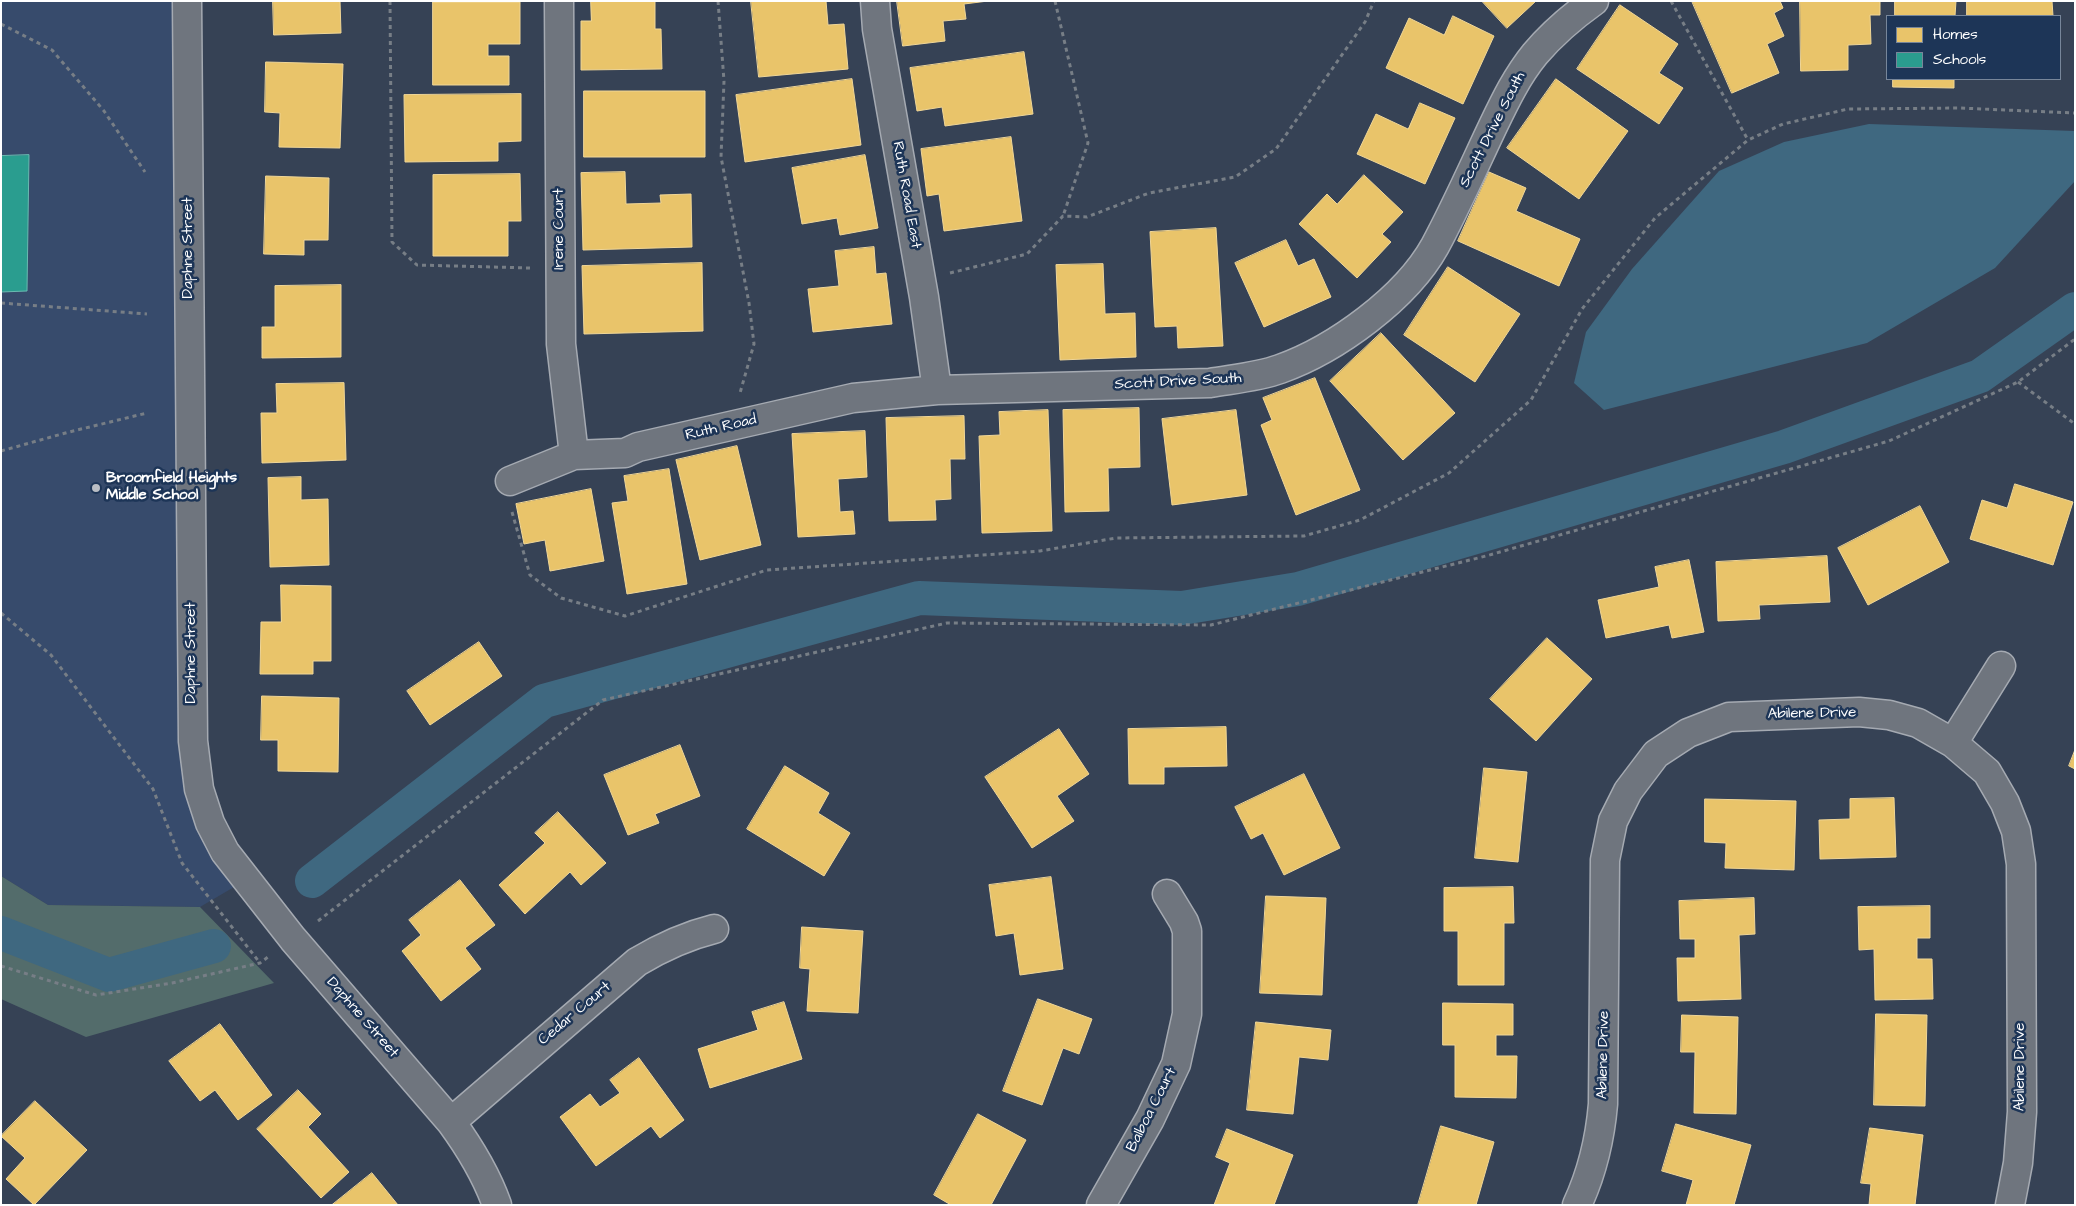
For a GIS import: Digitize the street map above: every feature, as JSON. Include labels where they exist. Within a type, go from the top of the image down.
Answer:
[{"type":"street","name":"Daphne Street","points":[[187,1],[193,741],[199,789],[210,823],[226,852],[293,939],[451,1122],[472,1151],[489,1184],[497,1205]]},
{"type":"street","name":"Irene Court","points":[[559,1],[560,344],[574,455]]},
{"type":"street","name":"Ruth Road East","points":[[875,1],[877,29],[921,280],[937,390]]},
{"type":"street","name":"Scott Drive South","points":[[937,390],[1210,383],[1250,377],[1280,369],[1325,349],[1372,317],[1413,277],[1434,247],[1513,86],[1535,54],[1572,17],[1594,1]]},
{"type":"street","name":"Ruth Road","points":[[510,481],[574,455],[625,453],[638,447],[853,398],[937,390]]},
{"type":"street","points":[[1953,743],[2001,666]]},
{"type":"street","name":"Abilene Drive","points":[[1577,1205],[1601,1133],[1603,1104],[1605,860],[1613,821],[1628,791],[1656,754],[1688,732],[1729,717],[1761,714],[1859,712],[1889,715],[1918,723],[1953,743],[1986,772],[2005,803],[2016,831],[2021,864],[2022,1112],[2018,1163],[2010,1205]]},
{"type":"street","name":"Balboa Court","points":[[1101,1205],[1150,1119],[1176,1064],[1187,1014],[1188,931],[1166,894]]},
{"type":"street","name":"Cedar Court","points":[[451,1122],[637,962],[660,948],[714,929]]},
{"type":"path","points":[[390,1],[392,242],[417,265],[560,270]]},
{"type":"path","points":[[718,1],[724,81],[721,158],[749,303],[754,344],[731,426]]},
{"type":"path","points":[[921,280],[1027,254],[1063,216],[1088,143],[1055,1]]},
{"type":"path","points":[[1063,216],[1086,217],[1148,193],[1235,176],[1276,149],[1365,22],[1374,1]]},
{"type":"path","points":[[1671,1],[1748,140]]},
{"type":"path","points":[[1,24],[52,50],[104,111],[145,172]]},
{"type":"path","points":[[510,481],[512,513],[530,575],[561,598],[625,616],[767,570],[1040,551],[1116,538],[1304,536],[1360,520],[1449,473],[1524,407],[1531,400],[1582,309],[1655,218],[1748,140],[1783,124],[1848,109],[1959,108],[2075,113]]},
{"type":"path","points":[[1,303],[147,314]]},
{"type":"path","points":[[1,966],[96,995],[172,983],[260,963],[603,700],[947,623],[1211,625],[1486,556],[1888,442],[2018,382],[2075,339]]},
{"type":"path","points":[[2018,382],[2075,424]]},
{"type":"path","points":[[1,451],[147,413]]},
{"type":"path","points":[[1,612],[51,655],[153,788],[182,862],[260,963]]},
{"type":"shaded area","name":"Broomfield Heights Middle School","points":[[1,1],[187,1],[193,741],[246,880],[200,907],[48,905],[1,876]]},
{"type":"shaded area","points":[[1869,124],[2075,131],[2075,181],[1995,268],[1867,343],[1604,410],[1574,383],[1586,332],[1632,269],[1719,171],[1784,142]]},
{"type":"green space","points":[[1,876],[48,905],[200,907],[274,983],[86,1037],[1,999]]},
{"type":"building: Homes","points":[[273,1],[340,1],[341,33],[274,35]]},
{"type":"building: Homes","points":[[591,1],[655,1],[655,29],[661,29],[662,69],[581,70],[581,21],[591,21]]},
{"type":"building: Homes","points":[[751,1],[826,1],[828,25],[844,24],[848,69],[759,77]]},
{"type":"building: Homes","points":[[897,1],[988,1],[964,4],[966,19],[943,21],[945,41],[903,46]]},
{"type":"building: Homes","points":[[1482,1],[1536,1],[1507,28]]},
{"type":"building: Homes","points":[[1692,1],[1780,1],[1783,8],[1774,13],[1784,36],[1767,44],[1779,73],[1732,93]]},
{"type":"building: Homes","points":[[1800,1],[1880,1],[1880,15],[1870,15],[1871,44],[1848,45],[1848,70],[1801,71]]},
{"type":"building: Homes","points":[[1895,1],[1956,1],[1955,15],[1895,15]]},
{"type":"building: Homes","points":[[1967,1],[2052,1],[2053,15],[1967,15]]},
{"type":"building: Homes","points":[[433,2],[520,2],[520,44],[488,44],[488,56],[509,56],[509,85],[433,85]]},
{"type":"building: Homes","points":[[1620,5],[1678,44],[1659,73],[1683,88],[1659,124],[1577,69]]},
{"type":"building: Homes","points":[[1453,16],[1494,36],[1463,104],[1386,68],[1409,18],[1444,35]]},
{"type":"building: Homes","points":[[1024,52],[1033,114],[945,126],[942,107],[917,111],[910,68]]},
{"type":"building: Homes","points":[[266,62],[343,64],[340,148],[279,147],[280,113],[265,112]]},
{"type":"building: Homes","points":[[852,79],[861,145],[745,162],[736,95]]},
{"type":"building: Homes","points":[[1556,79],[1628,131],[1579,199],[1507,148]]},
{"type":"building: Homes","points":[[1893,80],[1954,80],[1954,88],[1893,87]]},
{"type":"building: Homes","points":[[584,91],[705,91],[705,157],[584,157]]},
{"type":"building: Homes","points":[[521,94],[521,141],[498,142],[498,161],[405,162],[404,95]]},
{"type":"building: Homes","points":[[1420,103],[1455,118],[1425,184],[1357,154],[1376,114],[1408,129]]},
{"type":"building: Homes","points":[[1011,137],[1022,221],[944,231],[939,194],[927,196],[921,149]]},
{"type":"building: Homes","points":[[865,155],[878,228],[840,235],[837,218],[802,224],[792,168]]},
{"type":"building: Homes","points":[[625,172],[626,204],[661,203],[660,195],[691,194],[692,247],[583,250],[581,173]]},
{"type":"building: Homes","points":[[1489,172],[1526,188],[1516,211],[1580,239],[1559,286],[1458,241]]},
{"type":"building: Homes","points":[[520,174],[521,221],[508,221],[508,256],[433,256],[433,175]]},
{"type":"building: Homes","points":[[1364,175],[1403,212],[1382,234],[1391,242],[1357,278],[1299,224],[1327,194],[1337,204]]},
{"type":"building: Homes","points":[[266,176],[329,178],[328,240],[304,240],[304,255],[264,254]]},
{"type":"building: Homes","points":[[1216,228],[1223,346],[1178,348],[1177,326],[1155,327],[1150,232]]},
{"type":"building: Homes","points":[[1286,240],[1298,266],[1314,259],[1331,297],[1264,327],[1235,263]]},
{"type":"building: Homes","points":[[874,247],[876,274],[886,273],[892,324],[813,332],[808,289],[839,286],[835,251]]},
{"type":"building: Homes","points":[[702,263],[703,331],[584,334],[582,266]]},
{"type":"building: Homes","points":[[1103,264],[1105,314],[1135,313],[1136,357],[1060,360],[1056,265]]},
{"type":"building: Homes","points":[[1448,267],[1520,314],[1475,382],[1404,335]]},
{"type":"building: Homes","points":[[341,285],[341,357],[262,358],[262,327],[275,327],[275,286]]},
{"type":"building: Homes","points":[[1381,333],[1455,413],[1403,460],[1330,381]]},
{"type":"building: Homes","points":[[1315,378],[1360,490],[1296,515],[1261,425],[1272,420],[1263,398]]},
{"type":"building: Homes","points":[[344,383],[346,460],[262,463],[261,413],[277,413],[276,384]]},
{"type":"building: Homes","points":[[1139,408],[1140,467],[1108,468],[1109,511],[1065,512],[1063,410]]},
{"type":"building: Homes","points":[[1048,410],[1052,531],[982,533],[979,436],[1000,435],[999,412]]},
{"type":"building: Homes","points":[[1236,410],[1247,495],[1172,505],[1162,419]]},
{"type":"building: Homes","points":[[964,416],[965,459],[950,459],[951,499],[935,500],[936,520],[889,521],[886,418]]},
{"type":"building: Homes","points":[[865,431],[867,477],[838,479],[840,512],[853,511],[855,534],[798,537],[792,434]]},
{"type":"building: Homes","points":[[737,446],[761,545],[700,560],[676,460]]},
{"type":"building: Homes","points":[[669,469],[687,584],[627,594],[612,503],[628,501],[624,476]]},
{"type":"building: Homes","points":[[301,477],[301,500],[328,499],[329,565],[270,567],[268,478]]},
{"type":"building: Homes","points":[[2015,484],[2073,502],[2053,565],[1970,539],[1982,500],[2007,508]]},
{"type":"building: Homes","points":[[591,489],[604,561],[550,571],[545,540],[524,544],[516,504]]},
{"type":"building: Homes","points":[[1920,506],[1949,562],[1868,605],[1838,548]]},
{"type":"building: Homes","points":[[1827,556],[1830,602],[1759,605],[1760,619],[1718,621],[1716,562]]},
{"type":"building: Homes","points":[[1689,560],[1704,632],[1672,638],[1669,625],[1606,638],[1598,600],[1659,587],[1655,567]]},
{"type":"building: Homes","points":[[281,585],[331,586],[331,661],[313,661],[313,674],[260,674],[261,622],[281,622]]},
{"type":"building: Homes","points":[[1547,638],[1592,679],[1536,741],[1490,699]]},
{"type":"building: Homes","points":[[479,642],[502,676],[430,725],[407,691]]},
{"type":"building: Homes","points":[[262,696],[339,698],[338,772],[278,771],[278,740],[261,740]]},
{"type":"building: Homes","points":[[1226,727],[1227,766],[1164,767],[1164,784],[1129,784],[1128,729]]},
{"type":"building: Homes","points":[[1059,729],[1089,774],[1057,796],[1074,821],[1032,848],[985,777]]},
{"type":"building: Homes","points":[[680,745],[700,796],[655,814],[659,823],[628,835],[604,775]]},
{"type":"building: Homes","points":[[2075,750],[2075,769],[2069,766]]},
{"type":"building: Homes","points":[[785,766],[829,793],[818,813],[850,833],[824,876],[747,829]]},
{"type":"building: Homes","points":[[1484,768],[1527,772],[1518,862],[1475,858]]},
{"type":"building: Homes","points":[[1304,774],[1340,848],[1284,875],[1263,833],[1251,839],[1235,807]]},
{"type":"building: Homes","points":[[1894,798],[1896,857],[1820,859],[1819,820],[1850,819],[1850,799]]},
{"type":"building: Homes","points":[[1705,799],[1796,801],[1794,870],[1725,868],[1726,843],[1705,842]]},
{"type":"building: Homes","points":[[558,812],[606,863],[581,885],[570,872],[525,914],[499,885],[545,843],[535,833]]},
{"type":"building: Homes","points":[[1051,877],[1063,969],[1020,975],[1014,933],[996,936],[989,885]]},
{"type":"building: Homes","points":[[460,880],[495,925],[465,948],[481,969],[441,1001],[402,951],[421,935],[409,920]]},
{"type":"building: Homes","points":[[1513,887],[1514,923],[1504,923],[1504,985],[1458,985],[1458,931],[1444,931],[1444,888]]},
{"type":"building: Homes","points":[[1266,896],[1326,898],[1322,995],[1260,993]]},
{"type":"building: Homes","points":[[1754,898],[1755,934],[1739,935],[1741,999],[1678,1001],[1677,958],[1695,958],[1695,939],[1680,939],[1679,901]]},
{"type":"building: Homes","points":[[1930,906],[1930,938],[1917,938],[1917,959],[1932,959],[1933,999],[1875,1000],[1874,949],[1859,950],[1858,907]]},
{"type":"building: Homes","points":[[802,927],[863,931],[858,1013],[807,1011],[810,969],[800,968]]},
{"type":"building: Homes","points":[[1038,999],[1092,1019],[1079,1054],[1063,1048],[1042,1105],[1003,1091]]},
{"type":"building: Homes","points":[[784,1002],[802,1059],[710,1088],[698,1049],[758,1030],[752,1012]]},
{"type":"building: Homes","points":[[1443,1003],[1513,1004],[1513,1035],[1496,1035],[1496,1056],[1517,1056],[1516,1098],[1455,1097],[1455,1045],[1443,1045]]},
{"type":"building: Homes","points":[[1876,1014],[1927,1015],[1925,1106],[1874,1105]]},
{"type":"building: Homes","points":[[1682,1015],[1738,1017],[1736,1114],[1694,1113],[1695,1052],[1681,1052]]},
{"type":"building: Homes","points":[[1256,1022],[1331,1030],[1328,1060],[1299,1057],[1293,1114],[1247,1110]]},
{"type":"building: Homes","points":[[220,1024],[272,1095],[238,1120],[215,1090],[200,1101],[169,1061]]},
{"type":"building: Homes","points":[[639,1058],[684,1120],[660,1138],[651,1126],[596,1166],[560,1117],[590,1094],[600,1107],[620,1093],[610,1080]]},
{"type":"building: Homes","points":[[298,1090],[321,1114],[308,1127],[349,1172],[321,1198],[257,1129]]},
{"type":"building: Homes","points":[[35,1101],[87,1150],[34,1205],[6,1179],[25,1158],[1,1136]]},
{"type":"building: Homes","points":[[978,1114],[1026,1140],[991,1205],[951,1205],[934,1195]]},
{"type":"building: Homes","points":[[1676,1124],[1751,1145],[1734,1205],[1686,1205],[1693,1180],[1662,1171]]},
{"type":"building: Homes","points":[[1441,1126],[1494,1142],[1476,1205],[1418,1205]]},
{"type":"building: Homes","points":[[1870,1128],[1923,1135],[1915,1205],[1869,1205],[1871,1184],[1861,1183]]},
{"type":"building: Homes","points":[[1227,1129],[1293,1155],[1274,1205],[1214,1205],[1230,1163],[1216,1157]]},
{"type":"building: Homes","points":[[372,1173],[398,1205],[332,1205]]},
{"type":"building: Schools","points":[[29,155],[27,291],[1,292],[1,156]]},
{"type":"waterway","points":[[312,881],[544,701],[919,598],[1182,608],[1298,589],[1784,447],[1980,376],[2075,309]]},
{"type":"waterway","points":[[1,933],[109,975],[214,946]]},
{"type":"place","name":"Broomfield Heights Middle School","points":[[96,488]]}]
